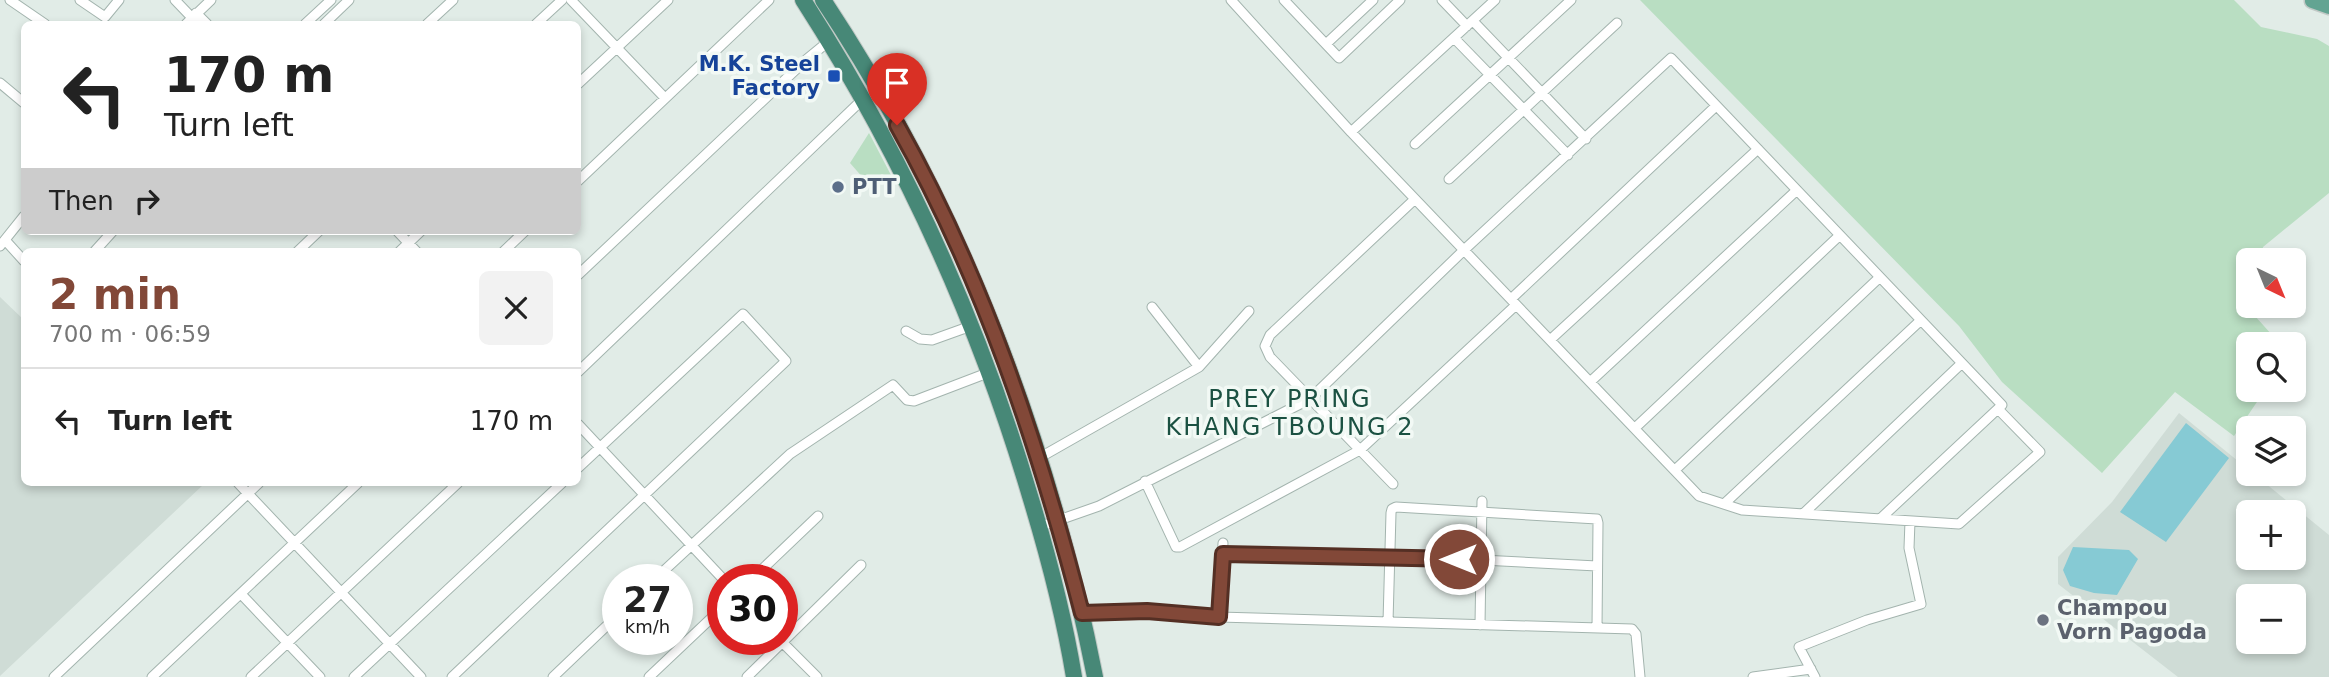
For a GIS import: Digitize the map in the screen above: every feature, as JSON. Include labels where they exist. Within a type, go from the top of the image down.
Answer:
[{"type":"highway","points":[[803,0],[863,99],[918,203],[971,326],[1040,527],[1074,677]]},
{"type":"highway","points":[[823,0],[907,142],[964,259],[1001,347],[1058,521],[1082,613],[1095,677]]},
{"type":"main road","points":[[2312,0],[2329,8]]},
{"type":"street","points":[[10,0],[40,21]]},
{"type":"street","points":[[79,0],[105,17],[119,0]]},
{"type":"street","points":[[175,0],[193,20],[211,0]]},
{"type":"street","points":[[308,21],[331,0]]},
{"type":"street","points":[[327,21],[349,0]]},
{"type":"street","points":[[430,21],[453,0]]},
{"type":"street","points":[[539,21],[562,0]]},
{"type":"street","points":[[571,0],[665,98]]},
{"type":"street","points":[[581,82],[668,0]]},
{"type":"street","points":[[581,178],[769,0]]},
{"type":"street","points":[[1231,0],[1351,132],[1699,496],[1742,510],[1962,523],[2040,452],[1998,409]]},
{"type":"street","points":[[1284,0],[1339,58],[1400,0]]},
{"type":"street","points":[[1326,44],[1373,0]]},
{"type":"street","points":[[1442,0],[1508,58],[1586,139]]},
{"type":"street","points":[[1351,132],[1495,0]]},
{"type":"street","points":[[1415,145],[1570,0]]},
{"type":"street","points":[[1449,180],[1617,23]]},
{"type":"street","points":[[1454,38],[1568,155]]},
{"type":"street","points":[[581,272],[829,41]]},
{"type":"street","points":[[1040,527],[1099,506],[1310,399],[1464,250],[1671,58],[2002,405],[1880,519]]},
{"type":"street","points":[[0,83],[21,100]]},
{"type":"street","points":[[581,369],[863,99]]},
{"type":"street","points":[[1145,481],[1176,547],[1180,547],[1360,450],[1716,106]]},
{"type":"street","points":[[1550,340],[1758,149]]},
{"type":"street","points":[[1590,382],[1797,190]]},
{"type":"street","points":[[1393,484],[1270,357],[1265,346],[1270,335],[1415,199]]},
{"type":"street","points":[[21,220],[2,243],[21,259]]},
{"type":"street","points":[[98,248],[109,235]]},
{"type":"street","points":[[300,248],[315,235]]},
{"type":"street","points":[[401,235],[413,248]]},
{"type":"street","points":[[403,248],[417,235]]},
{"type":"street","points":[[507,248],[521,235]]},
{"type":"street","points":[[1634,428],[1840,235]]},
{"type":"street","points":[[1675,470],[1880,277]]},
{"type":"street","points":[[1152,307],[1199,367]]},
{"type":"street","points":[[1039,458],[1199,367],[1249,312]]},
{"type":"street","points":[[452,677],[786,361],[743,314],[581,465]]},
{"type":"street","points":[[1724,504],[1921,320]]},
{"type":"street","points":[[906,331],[920,340],[932,340],[971,326]]},
{"type":"street","points":[[1803,514],[1962,363]]},
{"type":"street","points":[[670,564],[790,454],[893,385],[907,400],[914,401],[989,372]]},
{"type":"street","points":[[581,427],[708,564]]},
{"type":"street","points":[[241,486],[421,677]]},
{"type":"street","points":[[54,677],[256,486]]},
{"type":"street","points":[[152,677],[355,486]]},
{"type":"street","points":[[251,677],[455,486]]},
{"type":"street","points":[[354,677],[559,486]]},
{"type":"street","points":[[1480,625],[1482,501]]},
{"type":"street","points":[[1388,622],[1392,509],[1597,519],[1597,628]]},
{"type":"street","points":[[768,564],[818,516]]},
{"type":"street","points":[[1753,677],[1813,673],[1799,648],[1867,620],[1920,604],[1909,548],[1910,521]]},
{"type":"street","points":[[1219,617],[1223,543]]},
{"type":"street","points":[[1223,554],[1482,559],[1597,566]]},
{"type":"street","points":[[798,625],[861,565]]},
{"type":"street","points":[[241,594],[320,677]]},
{"type":"street","points":[[1082,613],[1147,611],[1219,617],[1635,631],[1640,677]]},
{"type":"street","points":[[649,677],[707,622]]},
{"type":"street","points":[[553,677],[602,630]]},
{"type":"street","points":[[747,677],[768,655]]},
{"type":"street","points":[[795,655],[817,677]]},
{"type":"shaded area","points":[[0,297],[21,317],[21,486],[202,486],[0,676]]},
{"type":"shaded area","points":[[2179,413],[2236,459],[2236,486],[2269,486],[2286,500],[2236,500],[2236,570],[2306,570],[2306,516],[2329,535],[2329,677],[2178,677],[2058,584],[2058,557],[2112,502]]},
{"type":"green space","points":[[1640,0],[2234,0],[2261,27],[2317,39],[2329,46],[2329,193],[2263,248],[2236,248],[2236,318],[2257,318],[2269,332],[2236,332],[2236,402],[2257,402],[2247,416],[2236,416],[2234,436],[2175,392],[2102,473],[2002,382],[1959,326]]},
{"type":"green space","points":[[869,133],[892,177],[864,179],[850,163]]},
{"type":"water","points":[[2186,423],[2229,458],[2166,542],[2120,512]]},
{"type":"water","points":[[2073,547],[2129,550],[2138,559],[2117,595],[2094,593],[2070,586],[2063,570]]},
{"type":"place","name":"M.K. Steel Factory","points":[[834,76]]},
{"type":"place","name":"PTT","points":[[838,187]]},
{"type":"place","name":"Champou Vorn Pagoda","points":[[2043,620]]},
{"type":"district","name":"PREY PRING KHANG TBOUNG 2","points":[[1290,413]]},
{"type":"route","points":[[897,125],[964,259],[1001,347],[1039,458],[1082,613],[1122,610],[1219,617],[1223,554],[1459,559]]}]
